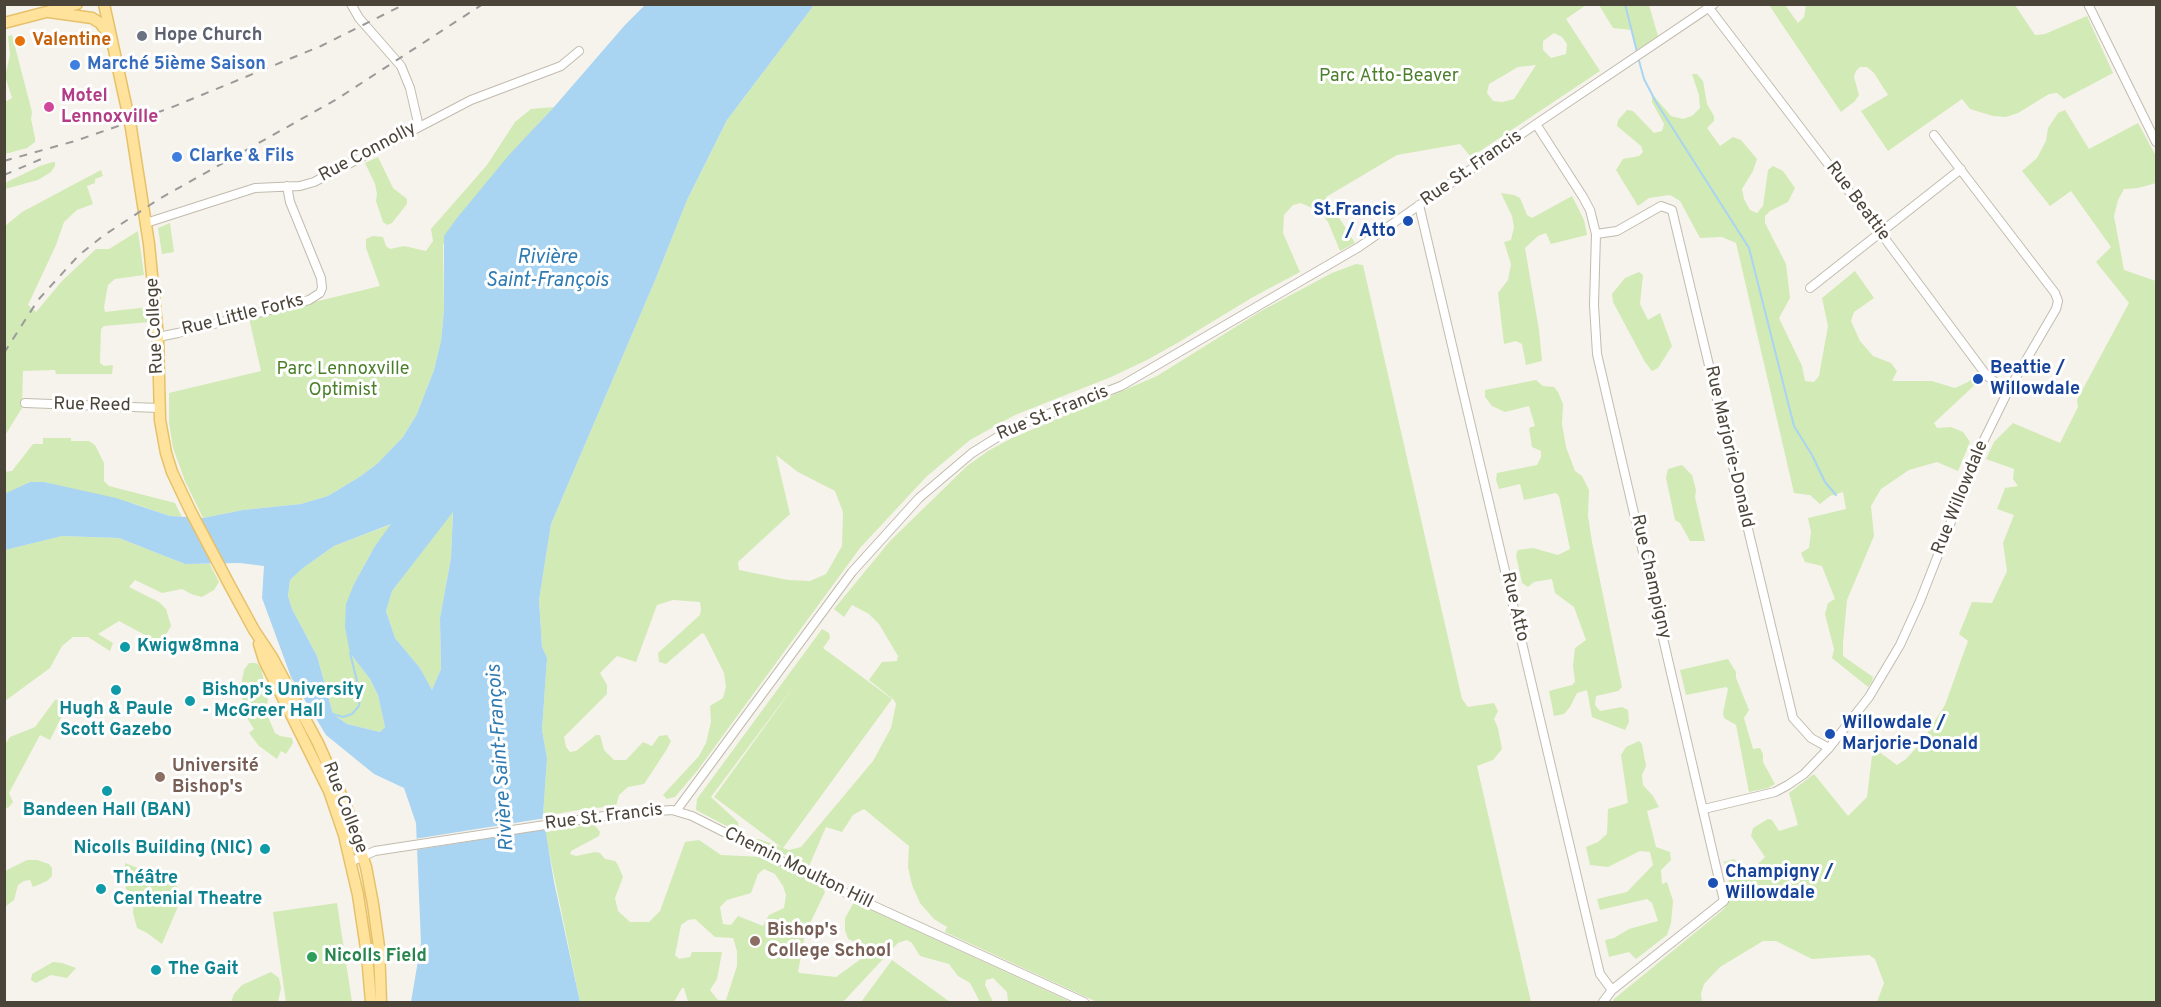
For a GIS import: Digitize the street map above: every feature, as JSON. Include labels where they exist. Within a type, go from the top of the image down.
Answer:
[{"type":"main road","points":[[4,23],[77,4]]},
{"type":"main road","name":"Rue College","points":[[104,4],[131,128],[154,280],[159,408],[161,434],[168,463],[225,576],[254,630],[272,657],[328,764],[346,806],[362,855],[377,926],[381,1002]]},
{"type":"main road","points":[[50,12],[92,18],[104,27],[113,42]]},
{"type":"main road","name":"Rue College","points":[[254,630],[264,660],[329,791],[352,861],[363,925],[371,1002]]},
{"type":"street","points":[[351,4],[359,18],[401,66],[410,88],[419,127]]},
{"type":"street","points":[[2088,4],[2157,142]]},
{"type":"street","name":"Rue St. Francis","points":[[352,861],[362,855],[556,822],[633,812],[676,811],[852,572],[920,498],[953,468],[988,441],[1012,428],[1121,386],[1145,373],[1359,247],[1711,6]]},
{"type":"street","name":"Rue Beattie","points":[[1711,6],[1987,376],[2008,391]]},
{"type":"street","name":"Rue Connolly","points":[[146,223],[255,188],[300,186],[314,182],[484,94],[561,66],[579,51]]},
{"type":"street","name":"Rue Champigny","points":[[1536,124],[1583,197],[1590,210],[1596,234],[1594,305],[1598,354],[1724,901],[1612,990]]},
{"type":"street","name":"Rue Willowdale","points":[[1704,809],[1775,792],[1804,774],[1829,748],[1869,697],[1900,645],[1925,591],[1979,450],[2008,391],[2056,309],[2058,302],[2055,293],[1934,135]]},
{"type":"street","points":[[1810,288],[1961,169]]},
{"type":"street","name":"Rue Little Forks","points":[[158,337],[309,300],[320,293],[321,278],[290,202],[287,186]]},
{"type":"street","name":"Rue Atto","points":[[1419,206],[1598,966],[1600,974],[1612,990]]},
{"type":"street","name":"Rue Marjorie-Donald","points":[[1596,234],[1617,231],[1661,206],[1672,210],[1792,718],[1811,738],[1829,748]]},
{"type":"street","name":"Rue Reed","points":[[25,404],[159,408]]},
{"type":"street","name":"Chemin Moulton Hill","points":[[676,811],[692,816],[860,900],[1084,1002]]},
{"type":"street","points":[[1603,1002],[1612,990]]},
{"type":"green space","name":"Parc Atto-Beaver","points":[[814,5],[1586,5],[1566,19],[1600,71],[1471,157],[1460,144],[1397,155],[1326,197],[1355,243],[1340,251],[1328,222],[1319,211],[1301,203],[1293,205],[1284,215],[1283,233],[1300,272],[1147,360],[1111,377],[1015,415],[970,440],[926,477],[860,548],[697,771],[675,797],[667,799],[663,795],[699,756],[706,743],[711,722],[710,706],[723,698],[726,687],[724,673],[702,633],[666,664],[659,662],[658,653],[700,615],[701,609],[700,602],[673,600],[657,605],[636,662],[617,656],[600,673],[607,685],[607,694],[564,737],[566,747],[570,752],[576,751],[596,735],[600,735],[604,750],[614,760],[626,760],[643,742],[652,746],[659,736],[667,735],[671,741],[667,749],[644,784],[628,787],[619,795],[616,806],[543,816],[547,758],[542,730],[547,658],[542,647],[539,600],[551,524],[687,200],[727,120]],"holes":[[[1554,33],[1562,37],[1567,44],[1566,54],[1551,58],[1543,50],[1543,41]],[[1536,65],[1514,99],[1502,102],[1493,101],[1487,93],[1489,84],[1518,67]],[[776,455],[798,472],[835,491],[843,512],[842,546],[826,574],[810,581],[788,580],[739,570],[738,562],[790,514]]]},
{"type":"green space","points":[[1599,5],[1649,5],[1658,36],[1636,51],[1632,30],[1613,28]]},
{"type":"green space","points":[[1769,5],[1785,5],[1798,23],[1804,17],[1806,5],[2015,5],[2035,35],[2045,34],[2087,16],[2113,73],[2064,99],[2057,93],[2049,94],[2018,113],[2006,117],[1993,116],[1970,109],[1962,99],[1888,151],[1861,111],[1888,95],[1874,73],[1867,67],[1860,67],[1856,71],[1854,77],[1859,95],[1841,112]]},
{"type":"green space","points":[[12,35],[32,112],[35,142],[27,148],[5,154],[5,102],[12,98],[5,76],[10,55],[8,36]]},
{"type":"green space","points":[[1692,74],[1697,74],[1703,81],[1707,104],[1714,116],[1714,121],[1707,128],[1720,146],[1733,137],[1741,140],[1757,159],[1742,189],[1750,210],[1757,213],[1763,206],[1768,170],[1773,166],[1783,171],[1795,188],[1788,202],[1765,216],[1765,223],[1786,264],[1790,298],[1779,318],[1802,366],[1805,381],[1814,382],[1819,376],[1828,326],[1822,298],[1855,271],[1874,298],[1854,312],[1851,321],[1860,341],[1873,356],[1891,363],[1897,371],[1892,381],[1932,381],[1955,388],[1976,375],[1980,380],[1934,423],[1937,428],[1951,427],[1963,432],[1970,442],[1958,471],[1937,462],[1909,470],[1881,489],[1871,506],[1874,536],[1847,600],[1843,643],[1843,656],[1873,677],[1868,687],[1832,658],[1834,649],[1825,614],[1828,603],[1835,599],[1822,566],[1805,562],[1801,553],[1809,548],[1811,532],[1808,518],[1846,509],[1843,492],[1830,496],[1820,504],[1810,495],[1794,493],[1736,243],[1722,237],[1700,238],[1680,201],[1670,195],[1649,198],[1638,206],[1616,170],[1623,159],[1639,156],[1643,152],[1641,146],[1617,126],[1618,120],[1627,110],[1633,111],[1654,133],[1662,131],[1664,124],[1652,102],[1652,94],[1671,116],[1683,119],[1692,116],[1700,108],[1699,95]]},
{"type":"green space","name":"Parc Lennoxville Optimist","points":[[554,107],[538,124],[443,245],[444,310],[441,341],[434,370],[417,414],[403,437],[378,463],[328,496],[301,504],[243,510],[203,518],[185,481],[173,448],[169,423],[169,393],[261,371],[249,318],[380,286],[366,248],[366,239],[373,236],[383,237],[386,246],[390,249],[404,246],[426,251],[433,241],[431,229],[487,165],[515,122],[531,109]]},
{"type":"green space","points":[[2065,110],[2089,149],[2138,123],[2156,156],[2156,183],[2124,189],[2118,200],[2114,216],[2124,270],[2156,281],[2156,1002],[1877,1002],[1884,983],[1875,959],[1869,955],[1812,959],[1776,941],[1763,941],[1720,967],[1704,984],[1701,994],[1702,1002],[1613,1002],[1724,909],[1728,901],[1729,882],[1724,862],[1734,859],[1749,873],[1765,857],[1751,836],[1753,828],[1768,819],[1772,820],[1779,831],[1798,825],[1789,793],[1814,774],[1848,816],[1867,797],[1872,756],[1878,751],[1897,765],[1906,759],[1920,744],[1945,705],[1968,641],[1959,634],[1972,602],[1992,603],[2007,571],[2003,543],[2014,515],[1997,509],[2005,488],[2018,486],[2013,479],[2014,469],[1986,459],[1994,442],[2013,423],[2060,443],[2078,407],[2077,400],[2129,303],[2096,262],[2111,247],[2071,191],[2050,206],[2022,171],[2037,158],[2046,141],[2048,128],[2058,113]]},
{"type":"green space","points":[[378,157],[393,188],[407,199],[407,204],[392,223],[387,225],[383,222],[376,201],[375,184],[365,163]]},
{"type":"green space","points":[[53,162],[55,166],[51,172],[38,180],[5,189],[5,183]]},
{"type":"green space","points":[[101,170],[103,176],[87,186],[93,204],[77,210],[64,222],[56,245],[28,305],[36,312],[62,281],[96,249],[109,249],[138,231],[144,275],[115,279],[108,285],[104,307],[105,312],[148,307],[150,322],[104,326],[101,329],[100,363],[104,366],[113,365],[112,374],[56,374],[55,370],[23,371],[22,408],[4,437],[5,226],[22,212]]},
{"type":"green space","points":[[1501,193],[1520,198],[1527,215],[1532,218],[1572,196],[1584,220],[1587,235],[1551,244],[1546,233],[1538,236],[1525,248],[1542,361],[1526,365],[1522,344],[1516,341],[1504,344],[1498,293],[1508,280],[1511,264],[1504,242],[1511,240],[1514,227],[1512,216]]},
{"type":"green space","points":[[170,223],[174,252],[162,254],[158,228]]},
{"type":"green space","points":[[1356,264],[1363,265],[1462,699],[1468,707],[1494,703],[1498,711],[1494,719],[1502,749],[1493,760],[1477,766],[1531,1002],[1097,1002],[945,932],[947,927],[934,919],[920,903],[912,885],[908,867],[909,846],[864,809],[853,815],[842,832],[826,827],[809,866],[753,840],[759,839],[781,847],[714,797],[797,682],[711,797],[738,822],[739,830],[736,831],[696,810],[697,799],[822,629],[829,633],[830,638],[823,648],[892,699],[783,848],[789,850],[801,847],[873,761],[891,728],[896,704],[894,700],[869,680],[882,662],[897,661],[898,656],[879,624],[869,614],[852,605],[844,617],[834,609],[890,541],[967,466],[988,451],[1010,439],[1157,376],[1261,311],[1332,273]]},
{"type":"green space","points":[[1639,272],[1643,275],[1640,304],[1648,320],[1660,313],[1672,346],[1658,368],[1652,371],[1613,302],[1612,294],[1625,278]]},
{"type":"green space","points":[[1536,380],[1543,386],[1554,387],[1558,392],[1563,404],[1562,424],[1566,447],[1575,471],[1582,476],[1589,490],[1588,516],[1592,542],[1622,687],[1618,691],[1596,696],[1595,705],[1600,711],[1622,707],[1628,710],[1629,722],[1625,730],[1592,717],[1587,690],[1577,693],[1564,714],[1554,716],[1549,691],[1572,685],[1575,682],[1573,666],[1575,648],[1586,640],[1574,607],[1555,593],[1552,579],[1534,582],[1528,587],[1522,583],[1516,555],[1518,550],[1533,548],[1558,555],[1570,549],[1559,496],[1556,493],[1524,500],[1520,484],[1499,489],[1496,480],[1497,473],[1537,465],[1541,451],[1532,447],[1529,428],[1535,426],[1529,406],[1505,412],[1492,406],[1485,397],[1485,390]]},
{"type":"green space","points":[[43,438],[71,438],[71,441],[89,441],[95,445],[104,463],[104,481],[109,486],[175,503],[182,517],[170,516],[135,504],[44,482],[30,482],[5,494],[4,472],[12,471],[33,444],[43,444]]},
{"type":"green space","points":[[1682,465],[1692,475],[1705,541],[1690,541],[1680,523],[1675,520],[1666,478],[1668,469]]},
{"type":"green space","points":[[453,511],[451,558],[440,618],[441,669],[432,690],[420,668],[395,638],[386,611],[392,591]]},
{"type":"green space","points":[[392,524],[375,546],[354,584],[350,653],[370,679],[378,695],[385,727],[380,732],[347,724],[333,714],[317,656],[288,597],[290,580],[334,546]]},
{"type":"green space","points":[[62,536],[119,538],[185,564],[210,564],[219,582],[214,590],[202,597],[182,589],[162,593],[135,580],[129,587],[159,602],[166,609],[171,626],[165,636],[156,641],[119,621],[98,634],[113,643],[110,651],[88,637],[73,637],[62,646],[50,668],[5,701],[4,550]]},
{"type":"green space","points":[[1728,659],[1736,672],[1736,678],[1749,710],[1744,718],[1753,749],[1760,748],[1763,762],[1775,784],[1768,788],[1749,792],[1736,725],[1724,718],[1728,689],[1726,687],[1686,695],[1680,670]]},
{"type":"green space","points":[[249,663],[256,663],[261,667],[268,700],[265,710],[275,733],[292,738],[293,743],[286,754],[281,751],[277,759],[259,746],[249,733],[254,729],[243,705],[241,685],[244,670]]},
{"type":"green space","points":[[71,698],[50,740],[40,735],[9,793],[13,802],[8,808],[5,807],[5,744],[10,737],[35,727],[55,700]]},
{"type":"green space","points":[[1639,741],[1642,744],[1646,766],[1642,775],[1643,785],[1659,807],[1647,811],[1656,847],[1670,852],[1671,860],[1661,870],[1662,884],[1667,882],[1673,901],[1671,923],[1667,935],[1636,959],[1629,952],[1609,957],[1605,940],[1614,938],[1629,929],[1658,921],[1652,903],[1647,899],[1600,910],[1597,899],[1627,892],[1653,865],[1650,852],[1640,851],[1608,867],[1590,865],[1586,847],[1598,842],[1607,834],[1608,809],[1628,803],[1621,755],[1626,747]]},
{"type":"green space","name":"Bishop's College School","points":[[594,824],[600,832],[599,836],[571,851],[570,854],[576,856],[595,852],[600,853],[605,859],[615,861],[623,877],[615,898],[618,911],[630,922],[649,922],[660,911],[685,842],[699,840],[721,855],[763,857],[822,887],[825,892],[805,934],[798,972],[800,973],[836,977],[865,956],[867,947],[848,939],[845,930],[845,918],[854,902],[1069,1001],[1008,1002],[1007,992],[993,978],[986,980],[985,985],[993,1002],[980,1002],[970,983],[958,976],[949,964],[920,956],[912,943],[907,940],[898,943],[843,1002],[688,1002],[684,988],[682,988],[674,1002],[580,1002],[545,832]],"holes":[[[764,869],[775,874],[783,886],[786,895],[784,908],[769,915],[763,926],[738,916],[731,925],[723,924],[720,907],[727,900],[751,893],[758,874]],[[695,919],[715,937],[733,938],[737,951],[737,966],[726,1000],[718,1000],[710,990],[717,979],[722,952],[692,952],[690,957],[679,959],[675,955],[681,925],[688,920]]]},
{"type":"green space","points":[[27,860],[49,864],[52,868],[52,876],[47,881],[33,887],[30,880],[24,881],[18,885],[14,900],[5,907],[5,871]]},
{"type":"green space","points":[[125,863],[140,869],[165,874],[176,883],[179,904],[162,944],[137,928],[133,913],[132,893],[126,889]]},
{"type":"green space","name":"Nicolls Field","points":[[337,903],[352,1002],[286,1002],[273,912]]},
{"type":"green space","points":[[892,960],[950,1002],[861,1002]]},
{"type":"green space","points":[[53,962],[76,968],[67,978],[51,975],[36,983],[31,980],[32,974]]},
{"type":"green space","points":[[271,972],[279,978],[281,988],[278,1002],[231,1002],[234,994],[242,985]]},
{"type":"water","name":"Rivière Saint-François","points":[[645,5],[814,5],[727,120],[687,200],[551,524],[539,600],[542,647],[547,658],[542,730],[547,758],[543,816],[554,882],[580,1002],[411,1002],[421,943],[416,823],[404,788],[374,774],[326,735],[291,677],[262,598],[264,566],[240,563],[185,564],[119,538],[62,536],[5,550],[4,494],[30,482],[44,482],[116,498],[170,516],[203,518],[243,510],[301,504],[328,496],[361,476],[378,463],[403,437],[417,414],[434,370],[441,341],[444,310],[444,236],[509,155]],"holes":[[[453,512],[451,558],[440,618],[441,669],[432,690],[420,668],[395,638],[386,611],[392,591]],[[391,524],[375,546],[346,604],[345,627],[350,653],[370,679],[378,695],[385,727],[380,732],[347,724],[333,714],[317,656],[292,609],[288,596],[290,580],[334,546]]]},
{"type":"pier","points":[[546,818],[547,829],[415,850],[414,839]]},
{"type":"waterway","points":[[1625,4],[1637,52]]},
{"type":"waterway","points":[[1638,57],[1644,79],[1656,102],[1749,248],[1794,426],[1825,482],[1836,495]]},
{"type":"waterway","points":[[333,714],[343,717],[352,714],[359,706],[360,693],[350,653]]},
{"type":"railway","points":[[4,161],[75,141],[170,108],[321,46],[405,4]]},
{"type":"railway","points":[[4,353],[38,300],[79,255],[103,236],[159,199],[337,99],[483,4]]},
{"type":"railway","points":[[4,175],[46,157]]},
{"type":"place","name":"Hope Church","points":[[142,36]]},
{"type":"place","name":"Valentine","points":[[20,41]]},
{"type":"place","name":"Marché 5ième Saison","points":[[75,65]]},
{"type":"place","name":"Motel Lennoxville","points":[[49,107]]},
{"type":"place","name":"Clarke & Fils","points":[[177,157]]},
{"type":"place","name":"St.Francis / Atto","points":[[1408,221]]},
{"type":"place","name":"Beattie / Willowdale","points":[[1978,379]]},
{"type":"place","name":"Kwigw8mna","points":[[125,647]]},
{"type":"place","name":"Hugh & Paule Scott Gazebo","points":[[116,690]]},
{"type":"place","name":"Bishop's University - McGreer Hall","points":[[190,701]]},
{"type":"place","name":"Willowdale / Marjorie-Donald","points":[[1830,734]]},
{"type":"place","name":"Université Bishop's","points":[[160,777]]},
{"type":"place","name":"Bandeen Hall (BAN)","points":[[107,791]]},
{"type":"place","name":"Nicolls Building (NIC)","points":[[265,849]]},
{"type":"place","name":"Champigny / Willowdale","points":[[1713,883]]},
{"type":"place","name":"Théâtre Centenial Theatre","points":[[101,889]]},
{"type":"place","name":"Bishop's College School","points":[[755,941]]},
{"type":"place","name":"Nicolls Field","points":[[312,957]]},
{"type":"place","name":"The Gait","points":[[156,970]]}]
